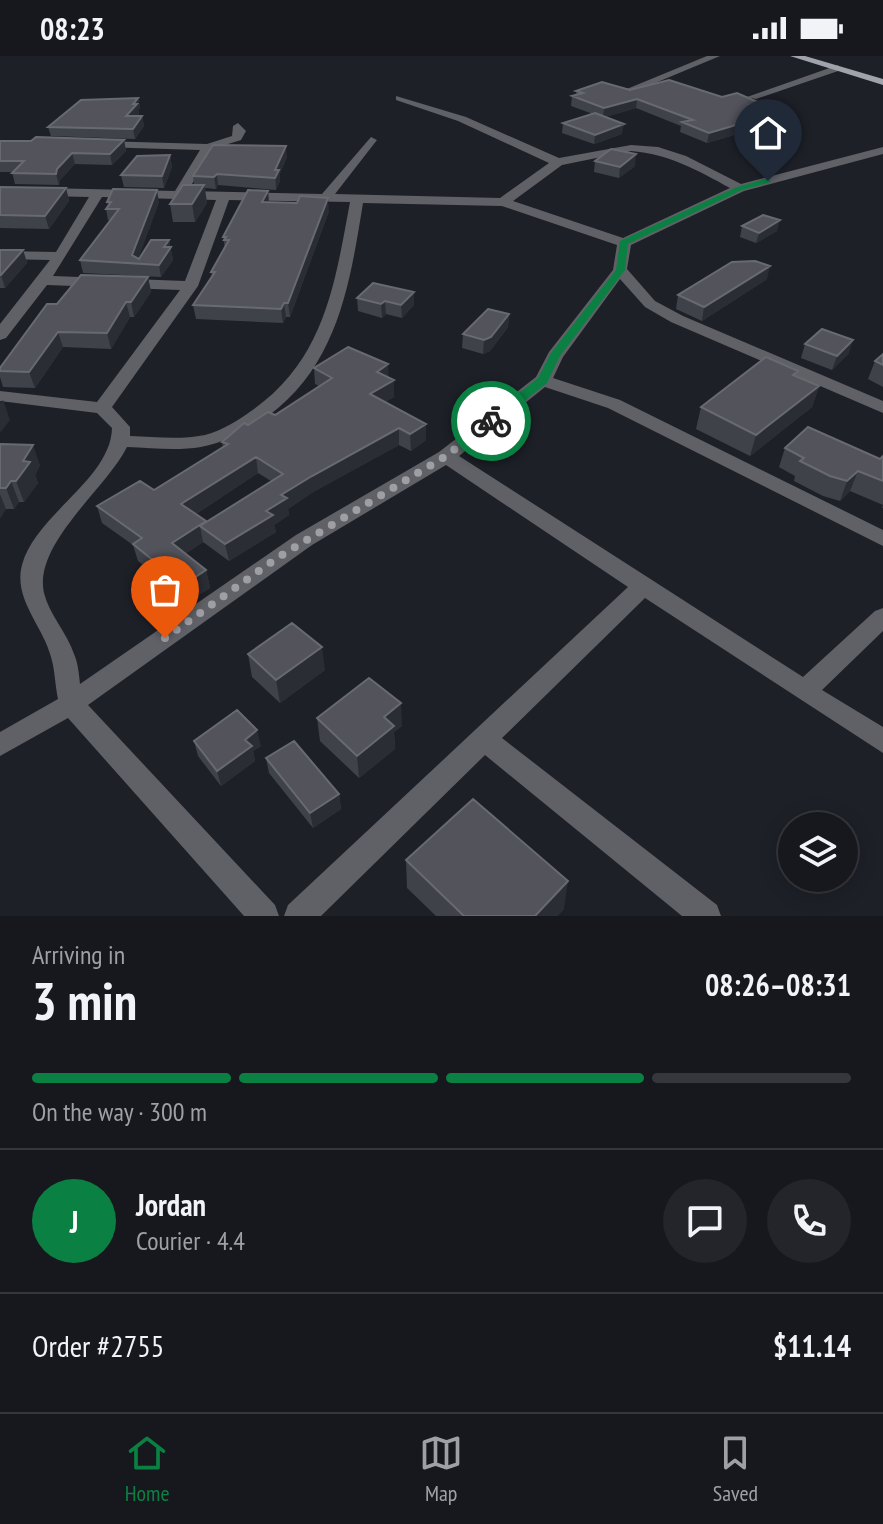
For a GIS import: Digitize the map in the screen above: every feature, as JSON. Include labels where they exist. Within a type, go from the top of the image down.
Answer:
[{"type":"main road","points":[[795,56],[883,82]]},
{"type":"street","points":[[627,91],[715,56]]},
{"type":"street","points":[[752,97],[838,68]]},
{"type":"street","points":[[400,98],[462,119],[558,162]]},
{"type":"street","points":[[87,144],[208,147],[237,138],[240,131],[238,126]]},
{"type":"street","points":[[326,197],[371,140]]},
{"type":"street","points":[[179,195],[208,147]]},
{"type":"street","points":[[503,202],[558,162],[631,148],[658,150],[682,158],[740,188]]},
{"type":"street","points":[[0,191],[503,202],[624,243],[740,188],[883,150]]},
{"type":"street","points":[[2,330],[61,256],[97,194]]},
{"type":"street","points":[[102,408],[191,286],[224,196]]},
{"type":"street","points":[[121,441],[180,443],[212,439],[268,410],[300,380],[315,360],[326,335],[343,279],[357,198]]},
{"type":"street","points":[[0,745],[71,704],[277,558],[446,456],[543,380],[555,356],[620,270],[624,243]]},
{"type":"street","points":[[0,255],[61,256]]},
{"type":"street","points":[[620,270],[650,304],[677,319],[883,408]]},
{"type":"street","points":[[43,280],[191,286]]},
{"type":"street","points":[[543,380],[614,404],[883,539]]},
{"type":"street","points":[[0,396],[102,408],[121,427],[121,441],[110,462],[43,544],[33,565],[33,593],[63,655],[71,704],[264,916]]},
{"type":"street","points":[[446,456],[805,691],[858,722],[883,742]]},
{"type":"street","points":[[299,916],[644,585]]},
{"type":"street","points":[[805,691],[883,617]]},
{"type":"street","points":[[484,739],[700,914]]},
{"type":"building","points":[[669,80],[722,97],[737,93],[760,103],[750,105],[797,125],[766,131],[746,122],[709,133],[682,122],[693,120],[637,99],[604,108],[572,96],[583,93],[576,91],[602,82],[630,90]]},
{"type":"building","points":[[138,98],[133,104],[137,104],[126,116],[142,116],[133,129],[48,127],[81,100]]},
{"type":"building","points":[[595,113],[624,124],[595,135],[563,123]]},
{"type":"building","points":[[36,137],[124,140],[110,154],[72,153],[56,174],[12,173],[24,161],[0,161],[0,141],[31,141]]},
{"type":"building","points":[[213,145],[286,146],[275,170],[279,170],[275,178],[217,174],[214,177],[193,176]]},
{"type":"building","points":[[611,149],[636,154],[620,167],[595,161]]},
{"type":"building","points":[[170,155],[162,176],[121,175],[137,156]]},
{"type":"building","points":[[183,185],[204,185],[192,204],[170,204]]},
{"type":"building","points":[[0,187],[66,188],[45,216],[0,215]]},
{"type":"building","points":[[113,189],[157,190],[132,255],[139,259],[151,240],[169,240],[164,247],[171,247],[159,265],[80,260],[119,209],[106,209],[111,202],[107,202]]},
{"type":"building","points":[[248,190],[268,191],[262,202],[297,203],[300,196],[328,198],[288,303],[284,303],[281,309],[193,305],[215,272],[211,272],[229,240],[223,237]]},
{"type":"building","points":[[763,215],[780,220],[759,233],[742,226]]},
{"type":"building","points":[[0,250],[23,250],[1,275],[0,275]]},
{"type":"building","points":[[755,261],[770,266],[704,307],[678,295],[732,262]]},
{"type":"building","points":[[81,275],[148,277],[131,302],[126,302],[107,333],[58,332],[29,372],[0,371],[47,304],[57,304]]},
{"type":"building","points":[[373,283],[414,292],[401,305],[357,298]]},
{"type":"building","points":[[488,309],[509,314],[491,337],[484,340],[463,334]]},
{"type":"building","points":[[822,329],[853,340],[837,356],[805,344]]},
{"type":"building","points":[[348,347],[388,364],[377,372],[394,380],[370,394],[426,424],[410,434],[399,428],[312,476],[281,495],[287,498],[266,511],[273,515],[225,544],[200,526],[283,474],[256,457],[181,504],[206,521],[172,543],[206,570],[191,580],[189,578],[181,583],[133,544],[142,538],[97,506],[140,481],[154,490],[228,444],[222,442],[244,423],[248,425],[268,412],[275,415],[332,378],[314,368]]},
{"type":"building","points":[[883,354],[883,365],[875,361]]},
{"type":"building","points":[[766,357],[798,371],[793,375],[819,386],[756,435],[701,407]]},
{"type":"building","points":[[808,427],[880,459],[883,456],[883,481],[858,471],[847,481],[800,461],[804,458],[785,448]]},
{"type":"building","points":[[0,444],[33,445],[23,461],[30,462],[16,481],[11,481],[6,488],[0,488]]},
{"type":"building","points":[[292,623],[322,647],[276,680],[248,654]]},
{"type":"building","points":[[369,678],[401,703],[384,717],[394,726],[357,756],[317,718]]},
{"type":"building","points":[[237,710],[257,730],[245,740],[252,746],[217,771],[194,741]]},
{"type":"building","points":[[294,741],[339,794],[310,813],[266,758]]},
{"type":"building","points":[[473,799],[568,881],[535,916],[464,916],[406,860]]},
{"type":"way so far","points":[[165,638],[304,540],[446,456],[491,421]]},
{"type":"route","points":[[491,421],[543,380],[555,356],[620,270],[624,243],[740,188],[768,181]]}]
